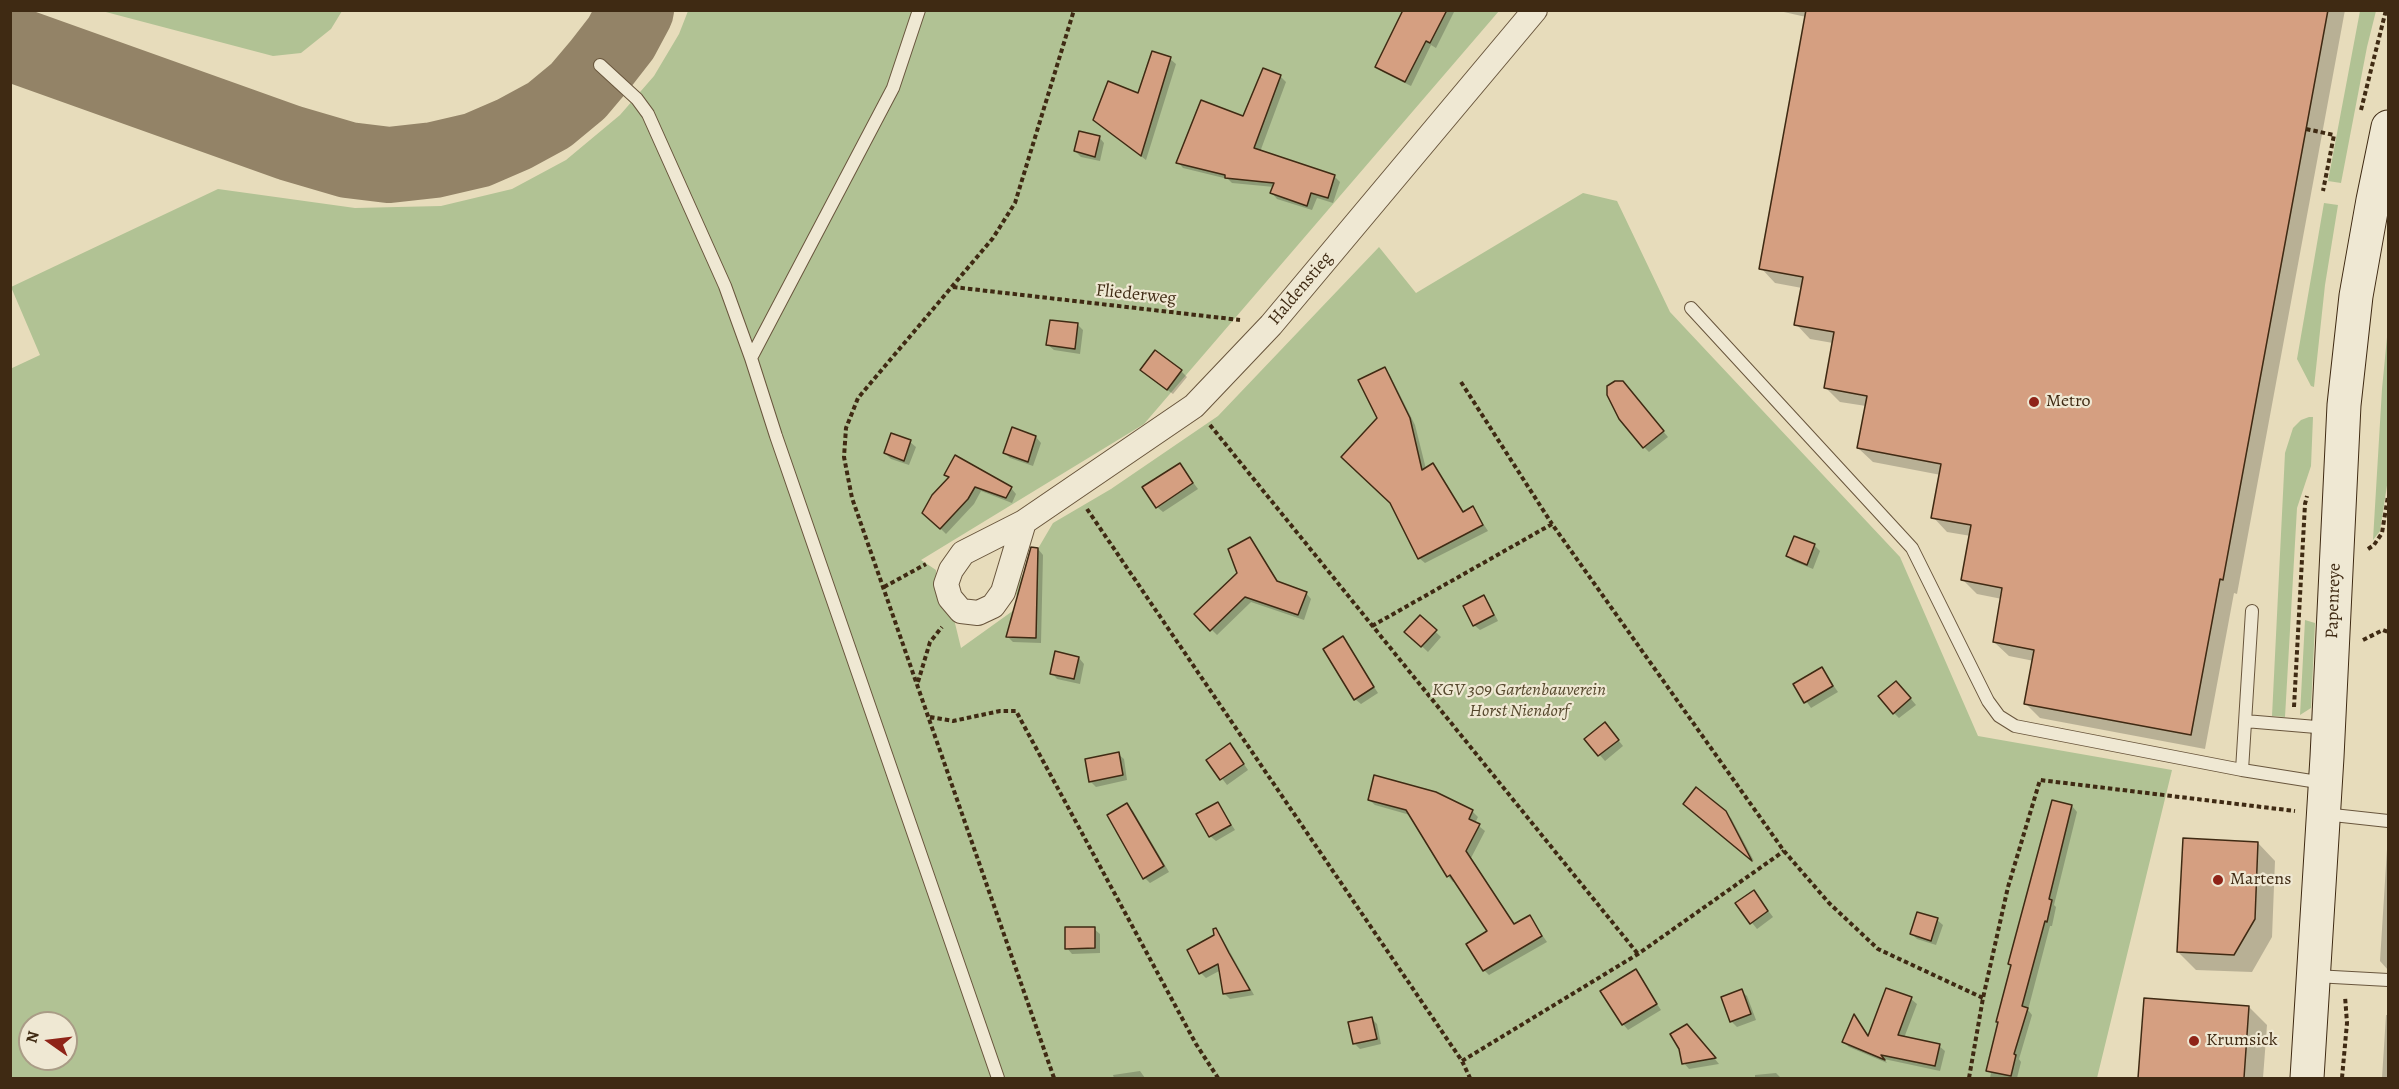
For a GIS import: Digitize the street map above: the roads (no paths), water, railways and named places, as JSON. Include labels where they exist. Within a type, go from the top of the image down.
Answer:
[{"type":"main road","name":"Papenreye","points":[[2307,1078],[2329,728],[2344,405],[2356,296],[2388,127]]},
{"type":"street","name":"Haldenstieg","points":[[1024,522],[1003,592],[993,606],[978,613],[961,611],[950,598],[946,584],[951,570],[963,553],[1024,522],[1194,406],[1271,325],[1535,10]]},
{"type":"lane","points":[[751,358],[893,88],[919,10]]},
{"type":"lane","points":[[600,65],[637,99],[648,114],[725,286],[998,1078]]},
{"type":"lane","points":[[1691,308],[1912,548],[1988,701],[1999,716],[2015,726],[2242,770],[2388,821]]},
{"type":"lane","points":[[2242,770],[2252,611]]},
{"type":"lane","points":[[2245,721],[2329,728]]},
{"type":"lane","points":[[2314,976],[2388,980]]},
{"type":"place","name":"Metro","points":[[2034,402]]},
{"type":"place","name":"Martens","points":[[2218,880]]},
{"type":"place","name":"Krumsick","points":[[2194,1041]]},
{"type":"park label","name":"KGV 309 Gartenbauverein Horst Niendorf","points":[[1519,701]]}]
